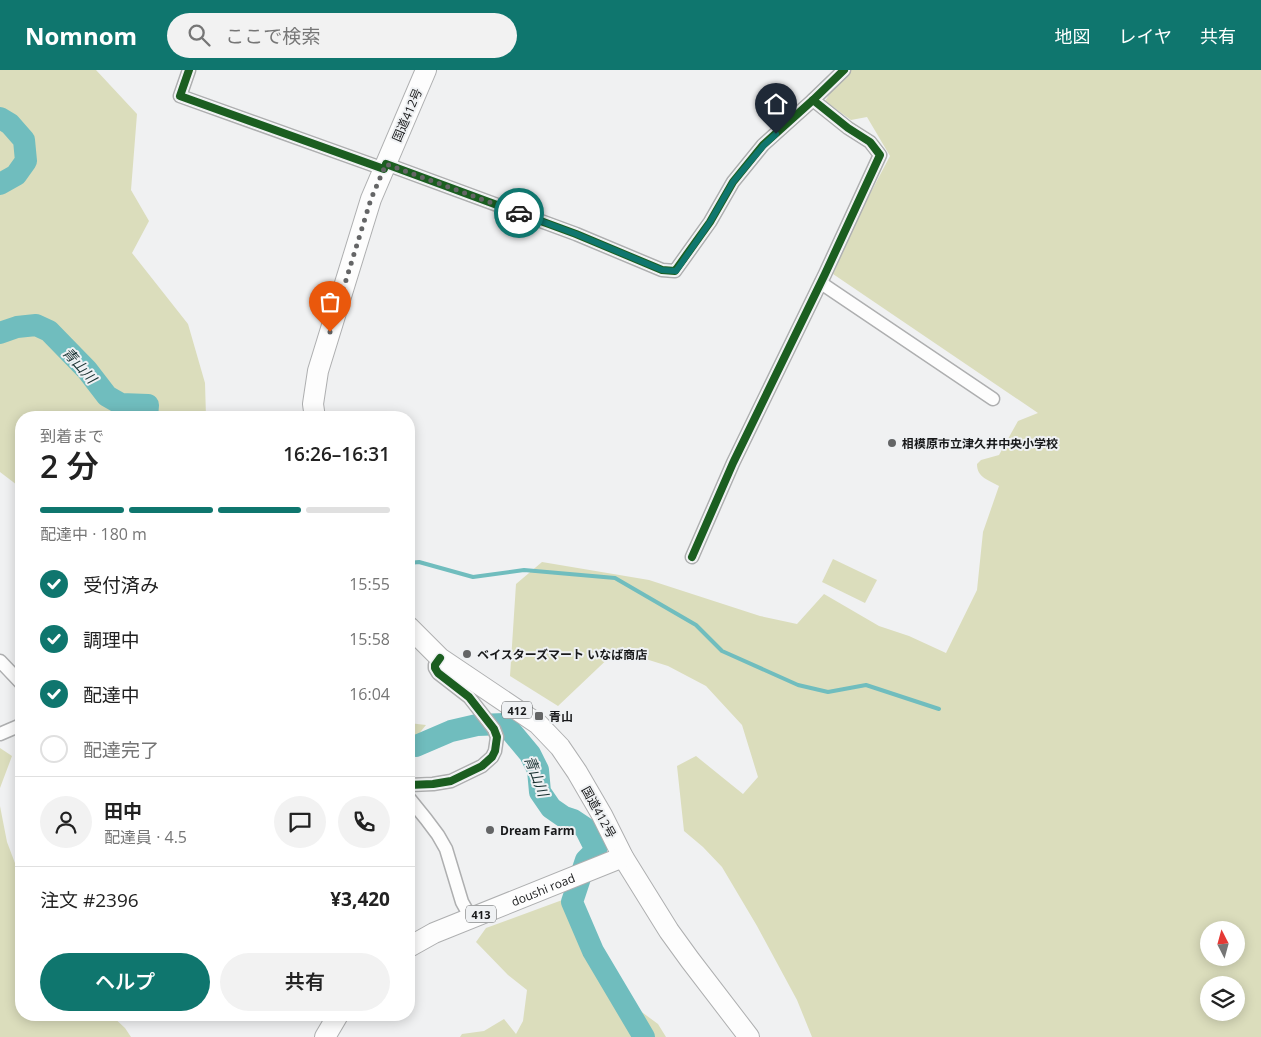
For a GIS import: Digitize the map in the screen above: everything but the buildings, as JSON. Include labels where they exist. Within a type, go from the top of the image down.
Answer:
[{"type":"highway","name":"国道412号","points":[[314,411],[313,404],[318,371],[371,199],[426,70]]},
{"type":"highway","name":"国道412号","points":[[415,633],[440,658],[538,724],[560,746],[577,772],[602,815],[623,857],[668,931],[749,1037]]},
{"type":"highway","name":"doushi road","points":[[415,944],[434,933],[623,857]]},
{"type":"highway","points":[[325,1037],[334,1021]]},
{"type":"street","points":[[189,70],[180,96],[576,234],[662,270],[676,271],[710,222],[733,182],[764,145],[844,70]]},
{"type":"street","points":[[692,557],[733,464],[821,283],[880,155],[870,142],[848,128],[814,100]]},
{"type":"street","points":[[821,283],[993,399]]},
{"type":"street","points":[[415,785],[450,781],[482,766],[492,757],[495,751],[497,737],[494,729],[469,697],[438,673],[435,666],[440,658]]},
{"type":"street","points":[[0,661],[15,677]]},
{"type":"street","points":[[0,734],[15,728]]},
{"type":"street","points":[[415,805],[446,849],[462,902],[471,918]]},
{"type":"green space","points":[[0,70],[96,70],[137,114],[131,190],[149,221],[132,253],[188,324],[205,383],[206,411],[15,411],[15,483],[0,472]]},
{"type":"green space","points":[[851,70],[1261,70],[1261,1037],[812,1037],[797,1000],[757,926],[722,867],[684,831],[677,766],[696,756],[743,794],[758,777],[742,725],[706,686],[668,666],[617,650],[558,706],[510,676],[516,584],[542,562],[649,580],[760,616],[797,624],[824,594],[879,626],[909,636],[946,653],[977,590],[983,532],[999,486],[981,476],[977,464],[981,460],[999,455],[1018,421],[1038,413],[833,274],[861,211],[890,156],[867,117],[851,120],[825,101],[833,89]]},
{"type":"green space","points":[[833,559],[877,580],[865,603],[822,582]]},
{"type":"green space","points":[[415,724],[426,725],[415,739]]},
{"type":"green space","points":[[0,748],[12,756],[0,788]]},
{"type":"green space","points":[[0,806],[7,842],[15,863],[15,1021],[117,1021],[131,1037],[0,1037]]},
{"type":"green space","points":[[565,899],[609,988],[658,1024],[666,1037],[460,1037],[462,1034],[484,1031],[504,1019],[516,1034],[523,1021],[527,990],[508,975],[476,942],[486,928]]},
{"type":"waterway","name":"青山川","points":[[0,118],[10,124],[24,140],[26,161],[16,175],[0,184]]},
{"type":"waterway","name":"青山川","points":[[0,333],[17,327],[36,325],[49,331],[87,370],[107,396],[121,404],[148,405],[148,411]]},
{"type":"waterway","points":[[415,562],[473,577],[524,570],[615,578],[696,625],[722,651],[798,685],[828,692],[866,685],[939,709]]},
{"type":"waterway","name":"青山川","points":[[415,746],[451,731],[477,725],[505,724],[530,754],[538,770],[540,792],[551,808],[585,828],[596,850],[586,860],[572,902],[593,951],[644,1037]]},
{"type":"cycle path","points":[[189,70],[180,96],[384,169]]},
{"type":"cycle path","points":[[386,164],[576,234],[662,270],[675,271],[710,222],[733,182],[763,145],[844,70]]},
{"type":"cycle path","points":[[692,557],[733,463],[825,274],[880,155],[870,142],[848,128],[813,100]]},
{"type":"cycle path","points":[[415,785],[451,781],[482,766],[492,757],[495,751],[497,737],[494,729],[469,697],[438,673],[435,665],[440,658]]},
{"type":"way so far","points":[[330,332],[371,199],[386,164],[519,213]]},
{"type":"place","name":"相模原市立津久井中央小学校","points":[[892,443]]},
{"type":"place","name":"ベイスターズマート いなば商店","points":[[467,654]]},
{"type":"place","name":"青山","points":[[539,716]]},
{"type":"place","name":"Dream Farm","points":[[490,830]]},
{"type":"route","points":[[519,213],[576,234],[662,270],[676,271],[710,222],[733,182],[764,145],[776,134]]}]
